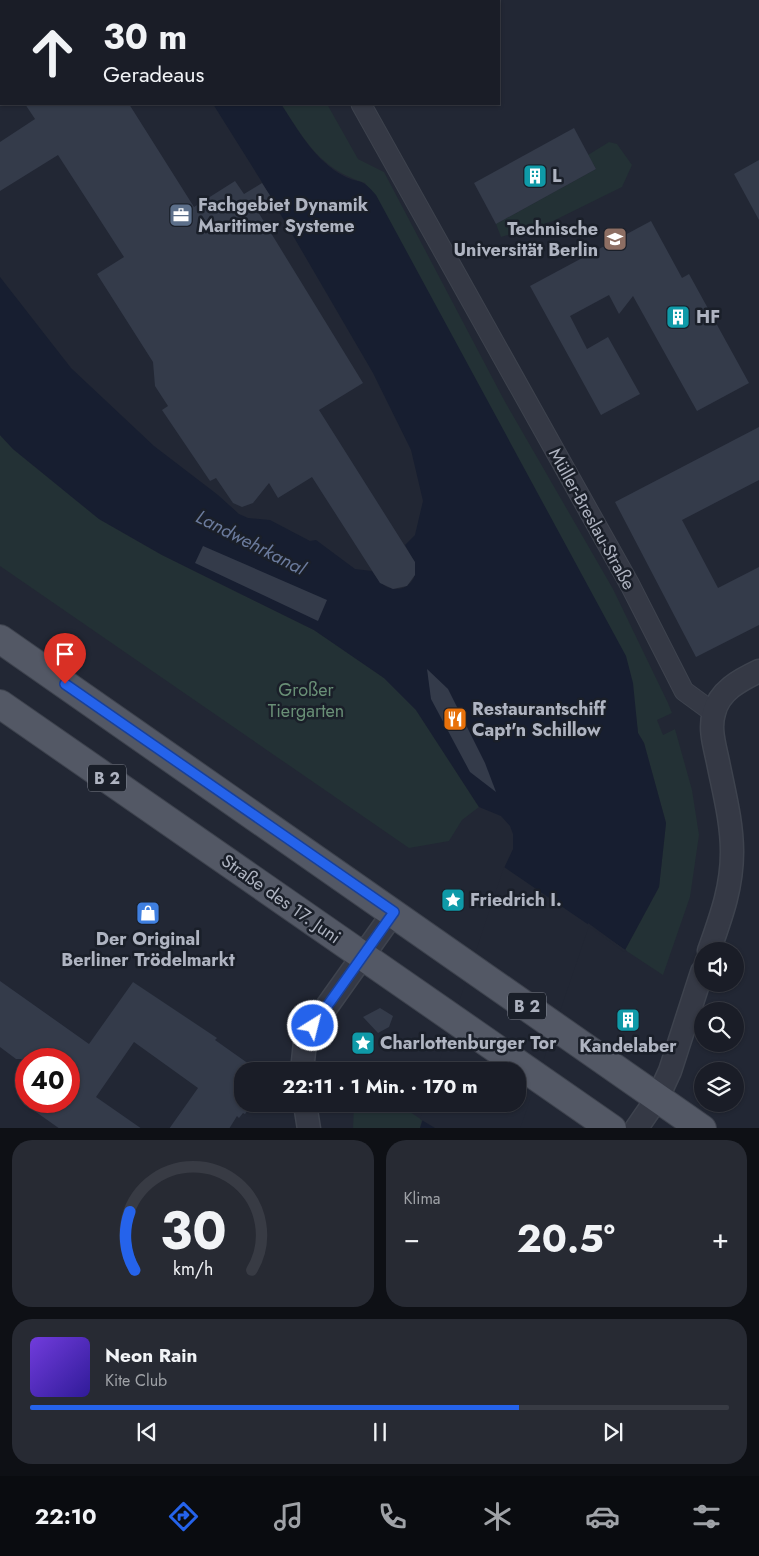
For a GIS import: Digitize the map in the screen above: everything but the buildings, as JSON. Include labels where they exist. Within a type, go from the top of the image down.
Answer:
[{"type":"main road","name":"B 2","points":[[0,639],[702,1128]]},
{"type":"main road","name":"Straße des 17. Juni","points":[[0,704],[612,1128]]},
{"type":"street","name":"Müller-Breslau-Straße","points":[[362,105],[630,585],[684,691],[714,713]]},
{"type":"street","points":[[712,942],[729,893],[732,853],[731,827],[714,742],[714,713],[722,697],[730,688],[759,671]]},
{"type":"street","points":[[303,1062],[305,1042],[313,1026],[394,912]]},
{"type":"street","points":[[636,1128],[658,1097],[670,1071],[696,992]]},
{"type":"street","points":[[307,1112],[309,1128]]},
{"type":"green space","points":[[282,105],[328,105],[358,159],[384,172],[504,400],[613,589],[668,703],[672,713],[657,720],[663,735],[675,729],[692,790],[699,835],[690,897],[663,975],[625,950],[659,887],[666,823],[644,743],[638,733],[636,717],[365,183],[349,177],[325,162],[306,142]]},
{"type":"green space","points":[[609,142],[617,144],[632,165],[622,187],[553,221],[501,237],[496,224],[596,169],[588,155]]},
{"type":"green space","name":"Großer Tiergarten","points":[[0,435],[13,449],[99,519],[162,555],[314,630],[384,678],[416,710],[479,807],[462,820],[449,841],[409,848],[0,566]]},
{"type":"green space","points":[[354,1112],[410,1112],[422,1120],[420,1128],[353,1128]]},
{"type":"water","name":"Landwehrkanal","points":[[214,105],[282,105],[308,144],[324,162],[344,176],[363,183],[376,195],[626,656],[633,683],[638,733],[644,743],[666,823],[659,887],[625,950],[588,923],[526,1105],[526,1062],[441,1062],[505,866],[513,849],[513,834],[510,826],[501,816],[479,807],[416,710],[384,678],[314,630],[162,555],[99,519],[13,449],[0,435],[0,277],[71,368],[154,446],[218,495],[239,514],[248,518],[270,520],[310,541],[316,540],[355,569],[372,571],[384,586],[397,589],[409,584],[415,574],[414,563],[405,545],[415,535],[423,501],[411,450],[373,373],[260,179]]},
{"type":"water","points":[[425,1112],[523,1112],[518,1128],[420,1128]]},
{"type":"pier","points":[[504,867],[627,951],[624,952],[589,926],[526,1111],[526,1062],[439,1062]]},
{"type":"pier","points":[[422,1112],[526,1112],[520,1128],[435,1128],[420,1119]]},
{"type":"place","name":"L","points":[[535,176]]},
{"type":"place","name":"Fachgebiet Dynamik Maritimer Systeme","points":[[181,215]]},
{"type":"place","name":"Technische Universität Berlin","points":[[615,239]]},
{"type":"place","name":"HF","points":[[678,317]]},
{"type":"place","name":"Restaurantschiff Capt'n Schillow","points":[[455,719]]},
{"type":"place","name":"Friedrich I.","points":[[453,900]]},
{"type":"place","name":"Der Original Berliner Trödelmarkt","points":[[148,913]]},
{"type":"place","name":"Kandelaber","points":[[628,1020]]},
{"type":"place","name":"Charlottenburger Tor","points":[[363,1043]]},
{"type":"route","points":[[65,684],[394,912],[313,1026]]}]
